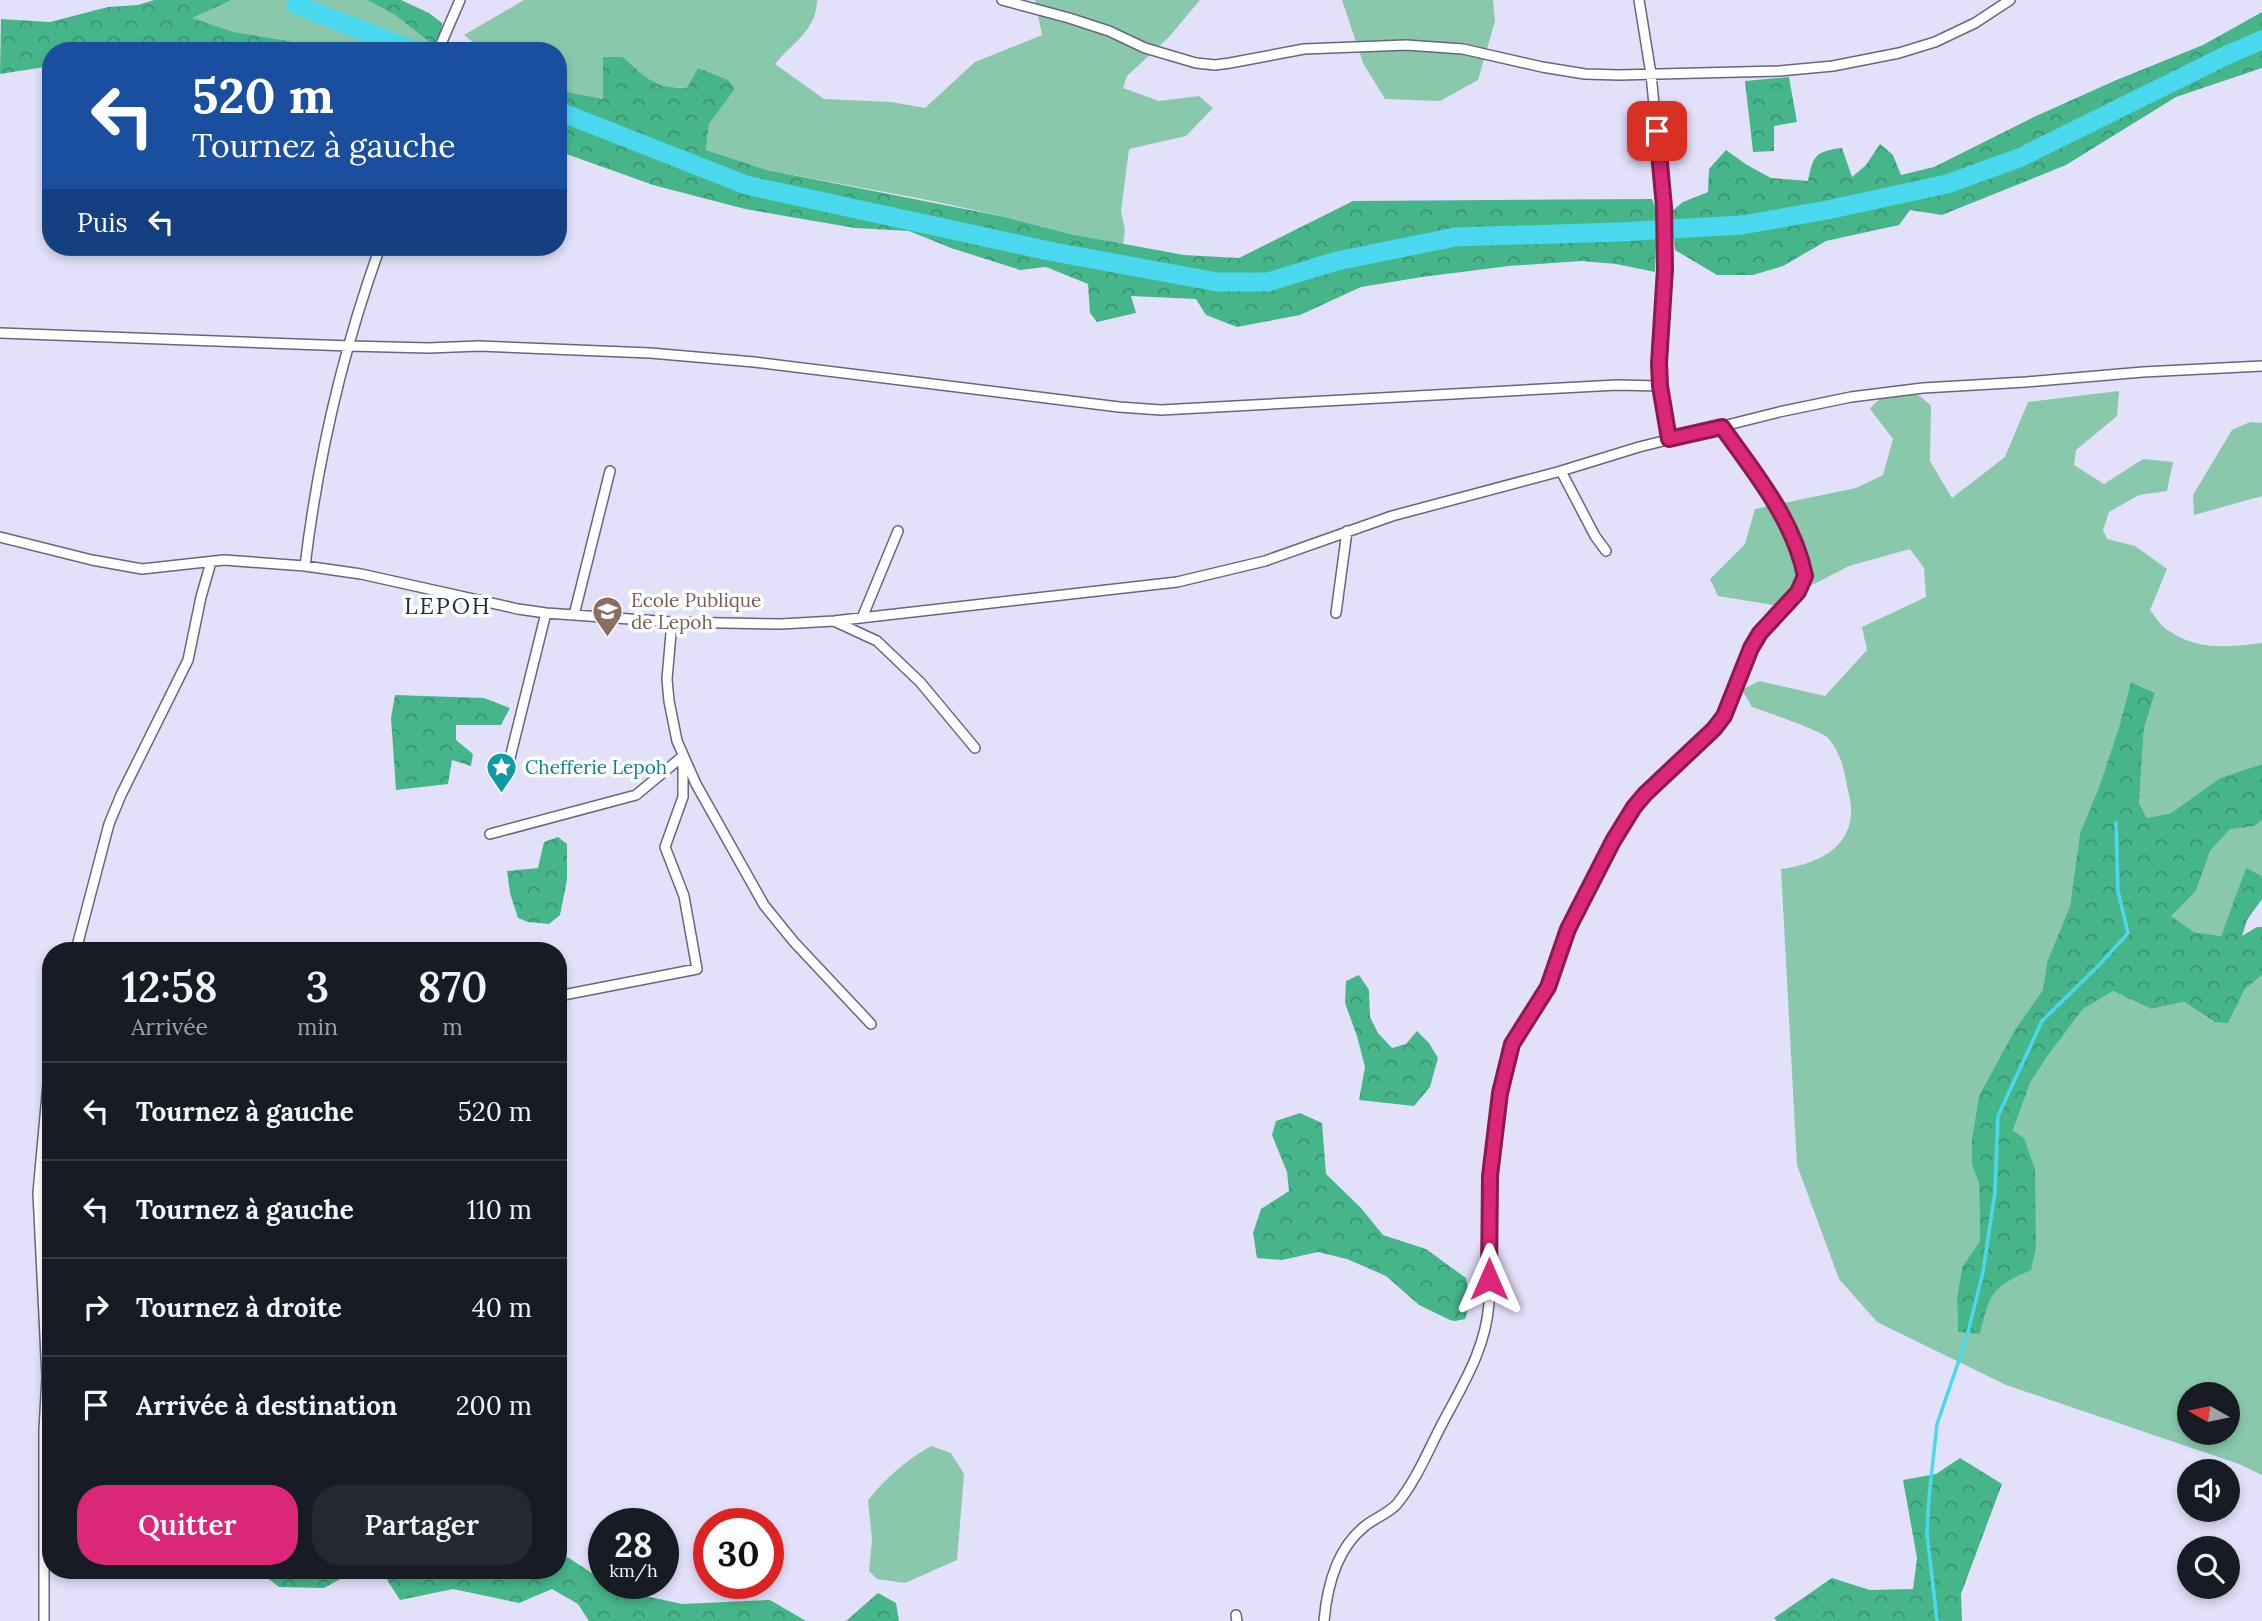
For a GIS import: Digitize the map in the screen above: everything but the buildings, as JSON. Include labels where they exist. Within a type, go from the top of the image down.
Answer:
[{"type":"street","points":[[442,42],[460,0]]},
{"type":"street","points":[[1002,0],[1069,18],[1146,48],[1196,63],[1215,65],[1304,49],[1406,44],[1463,49],[1585,74],[1779,71],[1833,66],[1899,53],[1935,42],[1975,23],[2011,0]]},
{"type":"street","points":[[1639,0],[1651,74],[1664,207],[1665,269],[1659,352],[1660,386],[1669,439]]},
{"type":"street","points":[[305,566],[322,452],[377,256]]},
{"type":"street","points":[[0,333],[350,346],[479,346],[650,353],[754,362],[1161,410],[1617,385],[1660,386]]},
{"type":"street","points":[[0,537],[92,560],[142,569],[211,562],[305,566],[373,577],[545,613],[672,622],[781,624],[834,621],[1177,582],[1265,561],[1392,516],[1561,471],[1639,446],[1839,400],[1923,388],[2262,366]]},
{"type":"street","points":[[1324,1621],[1329,1581],[1344,1550],[1362,1528],[1391,1510],[1406,1492],[1471,1371],[1483,1340],[1488,1315],[1490,1176],[1500,1093],[1512,1044],[1548,987],[1568,929],[1613,841],[1634,807],[1724,716],[1751,648],[1760,633],[1798,592],[1805,576],[1791,534],[1764,485],[1722,427]]},
{"type":"street","points":[[574,615],[610,471]]},
{"type":"street","points":[[1561,471],[1595,536],[1606,551]]},
{"type":"street","points":[[862,618],[898,531]]},
{"type":"street","points":[[1336,613],[1347,531]]},
{"type":"street","points":[[78,942],[109,824],[188,660],[211,562]]},
{"type":"street","points":[[505,778],[545,613]]},
{"type":"street","points":[[834,621],[877,641],[920,682],[975,748]]},
{"type":"street","points":[[672,622],[667,678],[677,741],[683,756],[764,905],[794,942],[871,1024]]},
{"type":"street","points":[[490,834],[636,795],[683,756]]},
{"type":"street","points":[[567,994],[696,970],[684,895],[665,847],[683,797],[683,756]]},
{"type":"street","points":[[42,1150],[38,1194],[42,1275]]},
{"type":"street","points":[[44,1579],[44,1621]]},
{"type":"green space","points":[[154,0],[232,0],[192,18],[234,32],[293,42],[42,42],[42,67],[0,74],[1,19],[50,22],[108,7],[138,5]]},
{"type":"green space","points":[[232,0],[367,0],[395,15],[429,42],[293,42],[234,32],[191,18]]},
{"type":"green space","points":[[367,0],[401,0],[429,13],[442,23],[440,40],[429,42],[395,15]]},
{"type":"green space","points":[[524,0],[817,0],[816,11],[808,28],[775,64],[824,99],[891,102],[925,108],[975,62],[1042,35],[1035,0],[1200,0],[1169,37],[1127,76],[1123,88],[1159,101],[1199,96],[1213,108],[1186,136],[1129,149],[1121,211],[1125,230],[1123,244],[933,201],[767,170],[706,150],[709,124],[735,89],[699,68],[687,88],[665,86],[651,81],[623,57],[603,58],[603,99],[567,91],[567,42],[473,42],[464,35]]},
{"type":"green space","points":[[1342,0],[1493,0],[1495,21],[1478,80],[1440,101],[1385,99],[1363,63]]},
{"type":"green space","points":[[2262,12],[2262,68],[2176,97],[2066,165],[1942,215],[1910,210],[1899,225],[1826,241],[1783,266],[1753,275],[1717,275],[1675,250],[1672,211],[1683,202],[1708,192],[1709,169],[1726,150],[1771,178],[1808,181],[1817,156],[1842,148],[1852,177],[1866,165],[1880,144],[1893,155],[1901,175],[1934,167],[2034,117],[2203,45]]},
{"type":"green space","points":[[603,57],[623,57],[652,81],[676,88],[687,88],[698,68],[728,80],[735,89],[709,124],[706,150],[767,170],[1005,217],[1070,234],[1184,255],[1239,258],[1353,201],[1652,199],[1657,212],[1655,272],[1616,264],[1581,261],[1509,266],[1422,277],[1361,287],[1300,315],[1237,327],[1206,315],[1196,299],[1131,296],[1136,313],[1097,322],[1090,313],[1088,284],[1046,267],[1020,270],[951,248],[909,231],[855,228],[745,209],[653,185],[567,154],[567,91],[603,99]]},
{"type":"green space","points":[[1789,77],[1797,122],[1774,126],[1774,151],[1753,152],[1745,81]]},
{"type":"green space","points":[[2119,391],[2117,416],[2076,450],[2074,465],[2104,484],[2143,459],[2173,462],[2167,491],[2139,495],[2109,512],[2103,530],[2107,539],[2135,546],[2167,569],[2150,610],[2166,629],[2203,645],[2262,643],[2262,764],[2220,778],[2171,813],[2147,818],[2139,803],[2144,729],[2155,693],[2131,682],[2099,787],[2080,833],[2070,906],[2047,962],[2043,991],[2015,1031],[1979,1097],[1972,1138],[1972,1165],[1979,1183],[1980,1241],[1962,1267],[1957,1298],[1958,1331],[1980,1334],[1994,1293],[2007,1281],[2031,1269],[2036,1249],[2035,1220],[2013,1132],[2030,1083],[2083,1009],[2113,991],[2151,1009],[2184,1002],[2213,1022],[2228,1022],[2245,989],[2262,975],[2262,1475],[2240,1464],[2240,1459],[2224,1459],[2186,1446],[2240,1446],[2240,1382],[2177,1382],[2177,1443],[2006,1385],[1877,1322],[1839,1279],[1797,1165],[1781,869],[1816,860],[1836,847],[1849,827],[1851,806],[1842,764],[1827,737],[1752,707],[1742,690],[1759,681],[1825,696],[1867,650],[1862,627],[1926,597],[1924,568],[1910,549],[1849,566],[1773,605],[1718,596],[1710,579],[1745,544],[1755,509],[1856,488],[1883,475],[1893,439],[1870,409],[1894,393],[1912,393],[1931,406],[1930,461],[1952,498],[2005,457],[2028,402]]},
{"type":"green space","points":[[2250,422],[2262,423],[2262,496],[2194,515],[2193,495],[2232,430]]},
{"type":"green space","points":[[2131,682],[2155,693],[2144,729],[2139,803],[2147,818],[2171,813],[2220,778],[2262,764],[2262,820],[2255,826],[2230,829],[2210,851],[2196,891],[2171,916],[2194,932],[2221,936],[2246,868],[2260,875],[2262,899],[2247,920],[2242,936],[2262,927],[2262,975],[2245,989],[2228,1023],[2214,1022],[2184,1002],[2151,1009],[2113,991],[2083,1009],[2030,1083],[2013,1131],[2024,1138],[2035,1169],[2036,1249],[2031,1270],[2007,1282],[1994,1293],[1980,1334],[1958,1332],[1957,1298],[1962,1267],[1980,1241],[1979,1183],[1972,1165],[1972,1138],[1979,1096],[2015,1030],[2043,990],[2047,962],[2070,906],[2080,833],[2099,787]]},
{"type":"green space","points":[[395,695],[484,698],[510,708],[501,725],[456,725],[456,740],[473,754],[471,766],[452,760],[448,784],[396,790],[391,718]]},
{"type":"green space","points":[[2262,820],[2262,878],[2246,869],[2221,936],[2194,932],[2170,916],[2196,891],[2210,851],[2230,828],[2255,826]]},
{"type":"green space","points":[[558,837],[567,844],[567,880],[560,915],[549,924],[518,918],[507,871],[538,868],[544,842]]},
{"type":"green space","points":[[1359,975],[1369,990],[1370,1017],[1378,1033],[1392,1048],[1406,1044],[1417,1031],[1429,1043],[1438,1058],[1430,1087],[1414,1106],[1359,1100],[1365,1067],[1345,1003],[1346,981]]},
{"type":"green space","points":[[1300,1113],[1322,1123],[1326,1174],[1361,1208],[1383,1235],[1426,1249],[1466,1278],[1470,1304],[1465,1319],[1450,1320],[1419,1305],[1386,1276],[1347,1259],[1318,1252],[1282,1260],[1257,1258],[1253,1233],[1261,1209],[1289,1191],[1287,1172],[1272,1135],[1276,1121]]},
{"type":"green space","points":[[931,1446],[951,1453],[964,1474],[957,1560],[905,1583],[877,1579],[869,1571],[872,1539],[868,1500],[897,1470]]},
{"type":"green space","points":[[1960,1458],[2002,1484],[1961,1594],[1962,1621],[1777,1621],[1774,1618],[1832,1578],[1870,1590],[1913,1589],[1917,1558],[1903,1480],[1936,1474]]},
{"type":"green space","points":[[567,1557],[588,1570],[588,1599],[659,1599],[682,1604],[770,1600],[806,1621],[589,1621],[578,1604],[552,1589],[519,1603],[453,1589],[400,1600],[387,1579],[567,1579]]},
{"type":"green space","points":[[269,1579],[340,1579],[324,1588],[279,1587]]},
{"type":"green space","points":[[878,1593],[896,1603],[899,1621],[846,1621]]},
{"type":"waterway","points":[[296,5],[393,42]]},
{"type":"waterway","points":[[567,115],[746,185],[1054,252],[1217,282],[1268,282],[1337,261],[1455,237],[1742,225],[1947,184],[2019,158],[2262,40]]},
{"type":"waterway","points":[[1937,1621],[1927,1534],[1937,1424],[1966,1340],[1983,1272],[1995,1192],[1998,1116],[2042,1021],[2128,933],[2118,891],[2116,823]]},
{"type":"place","name":"Ecole Publique de Lepoh","points":[[608,638]]},
{"type":"place","name":"Chefferie Lepoh","points":[[502,794]]},
{"type":"district","name":"LEPOH","points":[[448,605]]},
{"type":"route","points":[[1489,1279],[1488,1209],[1493,1143],[1500,1093],[1512,1044],[1548,987],[1568,929],[1613,841],[1634,807],[1724,716],[1751,648],[1760,633],[1798,592],[1805,576],[1791,534],[1764,485],[1722,427],[1669,439],[1659,363],[1665,269],[1664,207],[1657,131]]}]
